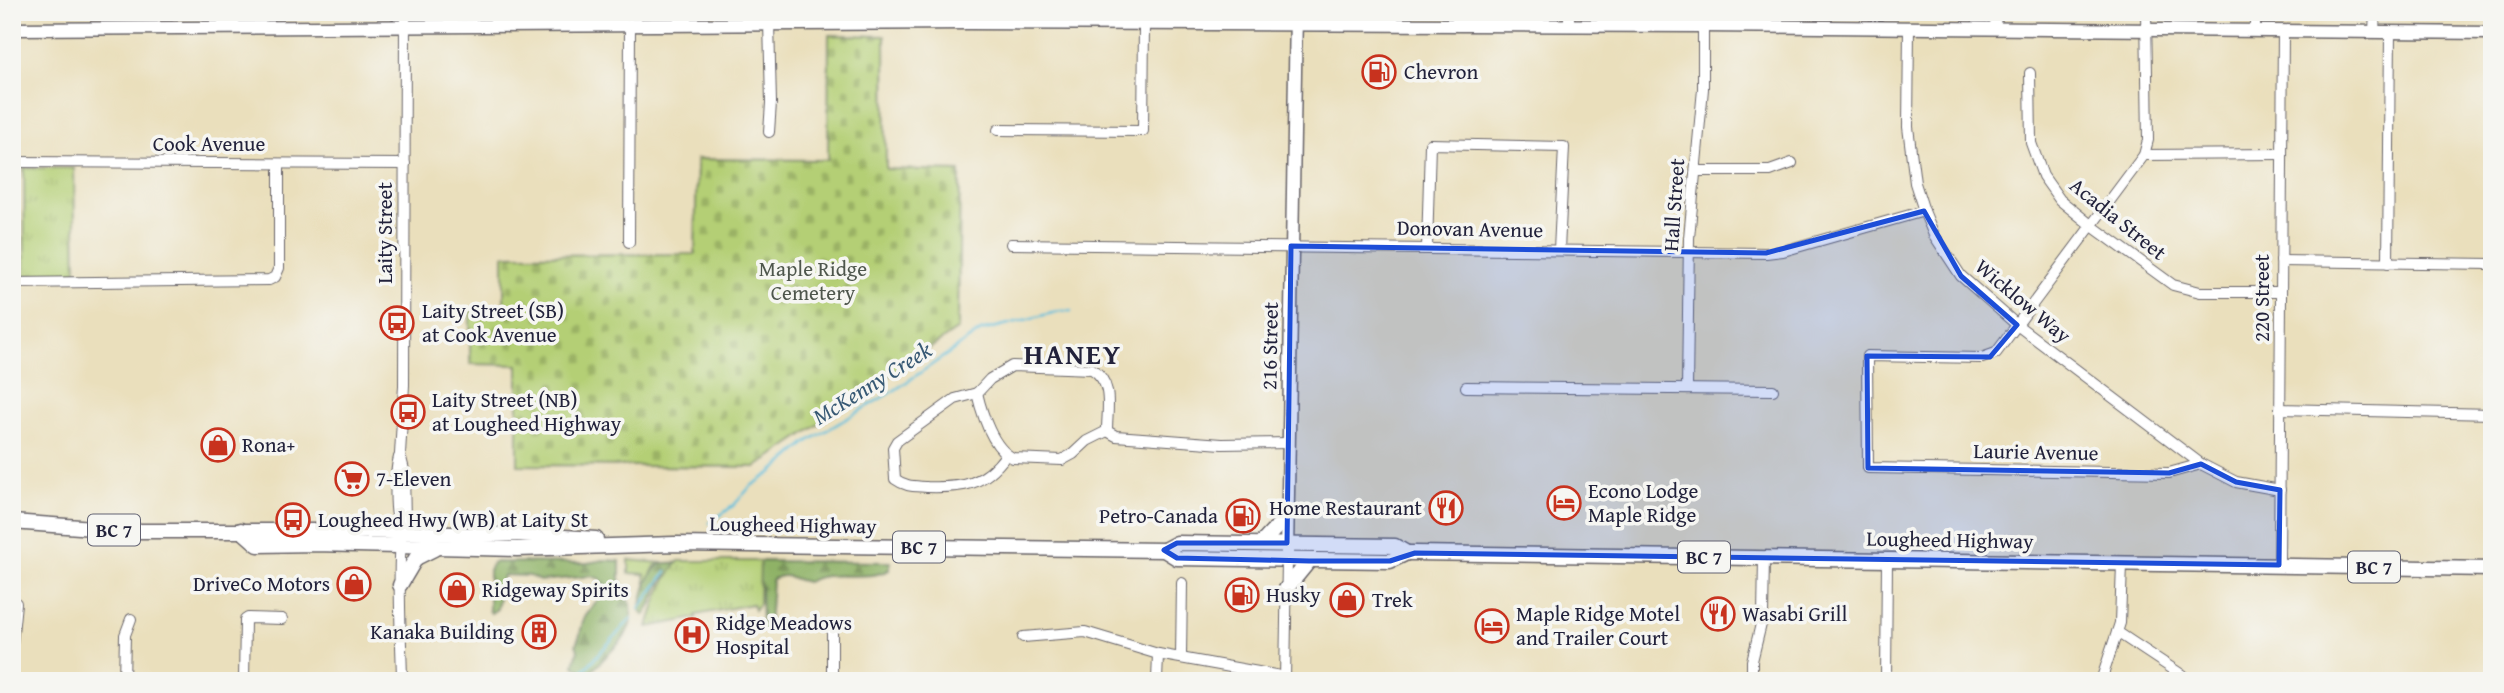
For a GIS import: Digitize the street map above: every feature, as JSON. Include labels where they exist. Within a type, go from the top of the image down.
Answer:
[{"type":"highway","points":[[1262,543],[1287,516]]},
{"type":"highway","name":"Lougheed Highway","points":[[12,522],[134,531],[242,530],[258,545],[316,544],[401,536],[517,534],[674,544]]},
{"type":"highway","name":"Lougheed Highway","points":[[401,536],[437,548],[517,550],[674,544],[1164,550],[1177,558],[1310,561],[1390,561],[1407,553],[2492,569]]},
{"type":"highway","name":"Lougheed Highway","points":[[1164,550],[1177,542],[1287,543],[1395,545],[1407,553]]},
{"type":"highway","points":[[400,585],[416,558],[437,548]]},
{"type":"highway","points":[[1286,589],[1310,561]]},
{"type":"main road","points":[[12,29],[405,26],[527,19],[630,24],[1144,24],[1296,19],[1569,19],[1703,26],[2492,33]]},
{"type":"main road","name":"216 Street","points":[[1287,560],[1296,19]]},
{"type":"street","name":"Laity Street","points":[[402,681],[401,536],[396,468],[400,454],[404,374],[405,12]]},
{"type":"street","points":[[1995,28],[1996,12]]},
{"type":"street","points":[[2017,326],[2144,155],[2148,140],[2146,12]]},
{"type":"street","points":[[2255,12],[2255,30]]},
{"type":"street","points":[[2374,32],[2375,12]]},
{"type":"street","points":[[769,22],[769,132]]},
{"type":"street","points":[[629,242],[630,24]]},
{"type":"street","points":[[998,130],[1143,131],[1144,24]]},
{"type":"street","name":"Hall Street","points":[[1687,388],[1689,251],[1703,89],[1703,26]]},
{"type":"street","name":"Wicklow Way","points":[[1909,27],[1909,145],[1915,183],[1924,211],[1942,249],[1961,276],[2017,326],[2201,464],[2236,482],[2280,490]]},
{"type":"street","name":"220 Street","points":[[2279,565],[2283,31]]},
{"type":"street","points":[[2388,263],[2389,32]]},
{"type":"street","name":"Acadia Street","points":[[2029,72],[2031,143],[2037,165],[2060,200],[2173,285],[2200,292],[2281,292]]},
{"type":"street","points":[[1427,248],[1430,144],[1564,147],[1559,250]]},
{"type":"street","points":[[2144,155],[2282,154]]},
{"type":"street","name":"Cook Avenue","points":[[12,162],[405,164]]},
{"type":"street","points":[[1696,171],[1770,171],[1792,163]]},
{"type":"street","points":[[12,283],[262,281],[275,276],[279,268],[279,164]]},
{"type":"street","name":"Donovan Avenue","points":[[1011,244],[1783,251],[1924,211]]},
{"type":"street","points":[[2281,261],[2492,264]]},
{"type":"street","name":"Laurie Avenue","points":[[2017,326],[1996,354],[1990,357],[1867,356],[1868,468],[2169,473],[2201,464]]},
{"type":"street","points":[[1006,455],[984,478],[961,487],[904,486],[895,479],[893,448],[897,440],[955,399],[977,393],[990,379],[1012,366],[1092,369],[1102,375],[1107,389],[1107,431]]},
{"type":"street","points":[[1466,387],[1773,390]]},
{"type":"street","points":[[977,393],[982,412],[1006,455],[1013,458],[1062,460],[1087,441],[1107,431]]},
{"type":"street","points":[[2280,409],[2492,414]]},
{"type":"street","points":[[1107,431],[1116,436],[1222,444],[1287,443]]},
{"type":"street","points":[[1752,681],[1752,660],[1763,616],[1764,558]]},
{"type":"street","name":"216 Street","points":[[1286,679],[1287,560]]},
{"type":"street","points":[[1886,560],[1886,681]]},
{"type":"street","points":[[2101,681],[2118,632],[2122,610],[2122,564]]},
{"type":"street","points":[[1181,657],[1182,583]]},
{"type":"street","points":[[12,644],[16,603]]},
{"type":"street","points":[[124,681],[125,635],[131,619]]},
{"type":"street","points":[[244,681],[245,620],[282,619]]},
{"type":"street","points":[[832,629],[832,681]]},
{"type":"street","points":[[1023,636],[1085,632],[1158,654],[1286,679]]},
{"type":"street","points":[[2118,632],[2191,681]]},
{"type":"street","points":[[1157,681],[1158,654]]},
{"type":"highlighted area","points":[[1924,211],[1961,276],[2017,325],[1990,357],[1867,356],[1868,468],[2169,473],[2201,464],[2236,482],[2280,490],[2279,565],[1415,553],[1390,561],[1309,561],[1177,558],[1164,550],[1177,543],[1287,543],[1291,246],[1766,253]]},
{"type":"green space","name":"Maple Ridge Cemetery","points":[[829,35],[885,36],[886,169],[960,171],[958,329],[756,467],[518,465],[518,365],[470,364],[470,311],[504,310],[504,255],[695,254],[697,159],[828,160]]},
{"type":"green space","points":[[24,168],[74,168],[76,276],[25,276]]},
{"type":"green space","points":[[629,560],[662,563],[655,566],[646,585],[645,574],[629,573]]},
{"type":"green space","points":[[620,561],[620,579],[631,605],[632,621],[624,638],[588,675],[574,665],[578,650],[576,644],[584,619],[601,595],[601,579],[591,576],[540,581],[530,576],[503,575],[497,609],[491,613],[489,610],[489,570],[493,562],[587,563]]},
{"type":"green space","points":[[679,561],[760,561],[759,604],[754,610],[752,604],[648,627],[656,601]]},
{"type":"green space","points":[[891,562],[889,570],[879,574],[827,576],[807,582],[785,576],[777,577],[772,580],[769,627],[766,631],[762,630],[761,588],[757,578],[667,575],[648,611],[644,615],[640,610],[649,578],[662,563]]},
{"type":"waterway","name":"McKenny Creek","points":[[710,523],[734,505],[751,486],[771,473],[807,442],[895,390],[981,331],[1060,311],[1071,311]]},
{"type":"waterway","name":"McKenny Creek","points":[[639,609],[667,571]]},
{"type":"waterway","name":"McKenny Creek","points":[[581,673],[631,619]]},
{"type":"place","name":"Chevron","points":[[1379,72]]},
{"type":"place","name":"Laity Street (SB) at Cook Avenue","points":[[397,323]]},
{"type":"place","name":"Laity Street (NB) at Lougheed Highway","points":[[408,412]]},
{"type":"place","name":"Rona+","points":[[218,445]]},
{"type":"place","name":"7-Eleven","points":[[352,479]]},
{"type":"place","name":"Econo Lodge Maple Ridge","points":[[1564,503]]},
{"type":"place","name":"Home Restaurant","points":[[1446,508]]},
{"type":"place","name":"Petro-Canada","points":[[1243,516]]},
{"type":"place","name":"Lougheed Hwy (WB) at Laity St","points":[[293,520]]},
{"type":"place","name":"DriveCo Motors","points":[[354,584]]},
{"type":"place","name":"Ridgeway Spirits","points":[[457,590]]},
{"type":"place","name":"Husky","points":[[1242,595]]},
{"type":"place","name":"Trek","points":[[1347,600]]},
{"type":"place","name":"Wasabi Grill","points":[[1718,614]]},
{"type":"place","name":"Maple Ridge Motel and Trailer Court","points":[[1492,626]]},
{"type":"place","name":"Kanaka Building","points":[[539,632]]},
{"type":"place","name":"Ridge Meadows Hospital","points":[[692,635]]},
{"type":"district","name":"HANEY","points":[[1073,354]]}]
